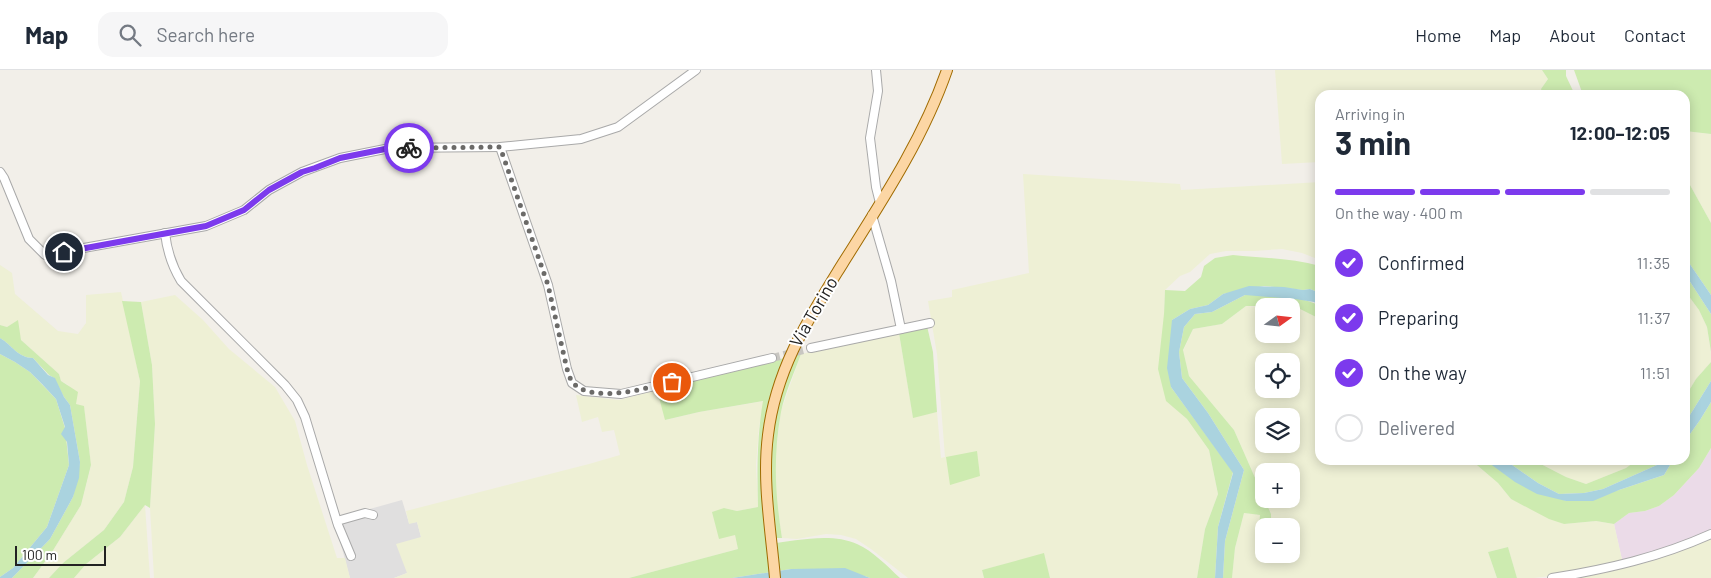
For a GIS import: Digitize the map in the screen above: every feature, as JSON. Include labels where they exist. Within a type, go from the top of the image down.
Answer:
[{"type":"main road","name":"Via Torino","points":[[776,578],[768,502],[766,457],[768,434],[780,380],[792,350],[811,314],[880,203],[929,116],[947,70]]},
{"type":"street","points":[[0,172],[30,239],[45,255],[206,226],[244,210],[302,172],[340,158],[390,148],[500,147],[581,139],[618,127],[696,70]]},
{"type":"street","points":[[876,70],[878,91],[870,138],[880,203]]},
{"type":"street","points":[[500,147],[548,285],[567,369],[572,383],[584,391],[621,394],[772,358]]},
{"type":"street","points":[[872,215],[891,281],[901,330]]},
{"type":"street","points":[[165,233],[166,246],[172,266],[181,281],[285,385],[297,400],[305,417],[337,521],[351,556]]},
{"type":"street","points":[[811,348],[930,323]]},
{"type":"street","points":[[337,521],[365,513],[373,515]]},
{"type":"street","points":[[1552,578],[1635,562],[1659,555],[1711,534]]},
{"type":"shaded area","points":[[1711,448],[1711,533],[1623,564],[1614,524],[1629,513],[1645,511],[1659,506],[1674,495],[1699,468]]},
{"type":"shaded area","points":[[402,500],[409,523],[417,522],[421,537],[407,573],[394,578],[350,578],[334,519]]},
{"type":"green space","points":[[1275,70],[1542,70],[1548,79],[1541,90],[1315,90],[1315,162],[1282,164]]},
{"type":"green space","points":[[1542,70],[1566,70],[1566,76],[1573,90],[1541,90],[1548,79]]},
{"type":"green space","points":[[1574,70],[1711,70],[1711,134],[1690,132],[1690,90],[1581,90]]},
{"type":"green space","points":[[1690,132],[1711,134],[1711,223],[1690,185]]},
{"type":"green space","points":[[1023,174],[1180,184],[1181,190],[1315,182],[1315,258],[1282,249],[1226,251],[1210,254],[1190,272],[1180,276],[1165,290],[1167,401],[1187,419],[1209,450],[1218,494],[1205,529],[1197,578],[1050,578],[1044,554],[982,570],[984,578],[908,578],[856,539],[826,534],[797,539],[782,538],[776,500],[775,459],[781,411],[801,354],[899,333],[913,417],[937,412],[941,458],[945,457],[937,354],[928,301],[952,297],[952,290],[1029,273]]},
{"type":"green space","points":[[1690,185],[1711,223],[1711,295],[1690,264]]},
{"type":"green space","points":[[1233,255],[1315,265],[1315,291],[1310,289],[1264,286],[1223,294],[1208,305],[1190,309],[1172,320],[1171,387],[1233,472],[1218,527],[1215,578],[1197,578],[1205,529],[1218,494],[1209,450],[1187,419],[1166,401],[1158,369],[1165,290],[1185,291],[1201,277],[1204,266],[1215,258]]},
{"type":"green space","points":[[0,265],[12,273],[15,294],[58,331],[78,334],[86,323],[86,295],[121,292],[140,381],[133,467],[124,502],[104,530],[63,563],[49,578],[33,578],[52,552],[81,505],[91,466],[84,407],[76,405],[68,385],[61,381],[59,374],[21,340],[17,321],[7,327],[0,325]]},
{"type":"green space","points":[[1690,282],[1711,314],[1711,352],[1707,327],[1699,310],[1690,298]]},
{"type":"green space","points":[[175,295],[203,320],[229,349],[275,387],[295,421],[337,558],[345,558],[350,578],[154,578],[150,508],[155,424],[152,365],[141,302]]},
{"type":"green space","points":[[1245,295],[1293,298],[1255,298],[1255,306],[1246,306],[1222,324],[1193,329],[1183,350],[1189,376],[1234,430],[1255,478],[1255,508],[1268,508],[1271,514],[1271,518],[1260,518],[1260,515],[1244,513],[1235,548],[1232,578],[1223,578],[1225,541],[1244,470],[1208,413],[1182,378],[1179,352],[1184,327],[1195,314],[1212,312]]},
{"type":"green space","points":[[1690,298],[1699,310],[1707,327],[1711,353],[1711,362],[1690,389]]},
{"type":"green space","points":[[1300,299],[1315,304],[1315,316],[1300,309]]},
{"type":"green space","points":[[122,301],[141,302],[152,365],[155,424],[150,508],[145,505],[120,537],[86,564],[74,578],[49,578],[63,563],[104,530],[124,502],[133,467],[140,381]]},
{"type":"green space","points":[[1246,306],[1255,306],[1255,343],[1300,343],[1300,309],[1315,316],[1315,465],[1477,465],[1498,483],[1511,499],[1564,524],[1596,521],[1614,524],[1623,564],[1591,571],[1534,578],[1517,578],[1508,547],[1488,552],[1497,578],[1232,578],[1235,548],[1244,513],[1260,515],[1260,518],[1255,518],[1255,563],[1300,563],[1300,518],[1271,518],[1268,508],[1300,508],[1300,463],[1255,463],[1255,478],[1234,430],[1189,376],[1183,351],[1193,329],[1222,324]]},
{"type":"green space","points":[[18,320],[21,340],[59,374],[61,381],[78,392],[76,404],[84,406],[91,465],[81,505],[52,552],[33,578],[12,578],[50,539],[73,497],[80,462],[70,405],[54,378],[33,358],[19,354],[0,338],[0,325],[7,327]]},
{"type":"green space","points":[[927,326],[933,352],[937,412],[913,418],[899,333]]},
{"type":"green space","points":[[0,354],[30,372],[56,399],[65,428],[69,465],[47,527],[13,568],[0,577]]},
{"type":"green space","points":[[801,354],[785,398],[778,429],[776,475],[782,538],[776,538],[771,466],[773,431],[783,386],[795,356]]},
{"type":"green space","points":[[785,358],[771,396],[768,544],[813,538],[847,540],[869,551],[900,578],[870,578],[791,569],[732,578],[629,578],[738,549],[735,535],[719,539],[712,512],[724,508],[737,511],[758,507],[758,454],[763,401],[665,420],[657,390],[722,372]]},
{"type":"green space","points":[[1711,362],[1711,381],[1690,415],[1690,389]]},
{"type":"green space","points":[[657,390],[666,420],[699,412],[764,401],[759,427],[756,465],[758,507],[737,511],[724,508],[735,535],[738,549],[629,578],[394,578],[407,573],[396,544],[421,537],[417,522],[409,524],[406,511],[620,455],[614,430],[602,432],[598,417],[582,422],[576,395],[619,400]]},
{"type":"green space","points":[[1711,402],[1711,448],[1699,468],[1674,495],[1659,506],[1645,511],[1629,513],[1614,524],[1596,521],[1564,524],[1549,519],[1511,499],[1498,483],[1477,465],[1495,465],[1566,501],[1619,490],[1664,475],[1670,465],[1690,465],[1690,434]]},
{"type":"green space","points":[[977,451],[980,476],[950,485],[946,457]]},
{"type":"green space","points":[[1512,465],[1543,465],[1566,477],[1586,484],[1630,465],[1657,465],[1603,489],[1584,493],[1559,494],[1538,483]]},
{"type":"green space","points":[[1543,465],[1630,465],[1586,484],[1566,477]]},
{"type":"green space","points":[[145,505],[150,578],[74,578],[86,564],[120,537]]},
{"type":"green space","points":[[1711,537],[1711,578],[1576,578],[1655,560]]},
{"type":"green space","points":[[1508,547],[1517,578],[1497,578],[1488,552]]},
{"type":"green space","points":[[1044,553],[1050,578],[984,578],[982,570]]},
{"type":"water","points":[[1690,264],[1711,295],[1711,314],[1690,282]]},
{"type":"water","points":[[1249,286],[1284,287],[1315,291],[1315,303],[1300,300],[1300,298],[1245,295],[1212,312],[1195,314],[1184,327],[1179,352],[1182,378],[1208,413],[1244,470],[1225,541],[1223,578],[1215,578],[1218,527],[1233,473],[1171,387],[1167,368],[1172,320],[1190,309],[1208,305],[1223,294]]},
{"type":"water","points":[[0,338],[19,354],[33,358],[48,375],[55,378],[70,405],[80,462],[79,478],[73,497],[50,539],[12,578],[0,577],[13,568],[47,527],[69,465],[67,442],[61,434],[65,427],[56,399],[30,372],[0,354]]},
{"type":"water","points":[[1711,381],[1711,402],[1690,434],[1690,415]]},
{"type":"water","points":[[1492,465],[1512,465],[1538,483],[1559,494],[1584,493],[1603,489],[1657,465],[1670,465],[1664,475],[1593,501],[1566,501],[1537,494],[1515,482]]},
{"type":"water","points":[[845,568],[870,578],[732,578],[791,569]]},
{"type":"tunnel","points":[[772,358],[811,348]]},
{"type":"way so far","points":[[409,148],[450,146],[500,147],[548,285],[567,369],[572,383],[584,391],[621,394],[672,382]]},
{"type":"route","points":[[64,252],[206,226],[244,210],[269,190],[302,172],[340,158],[390,148],[409,148]]}]
